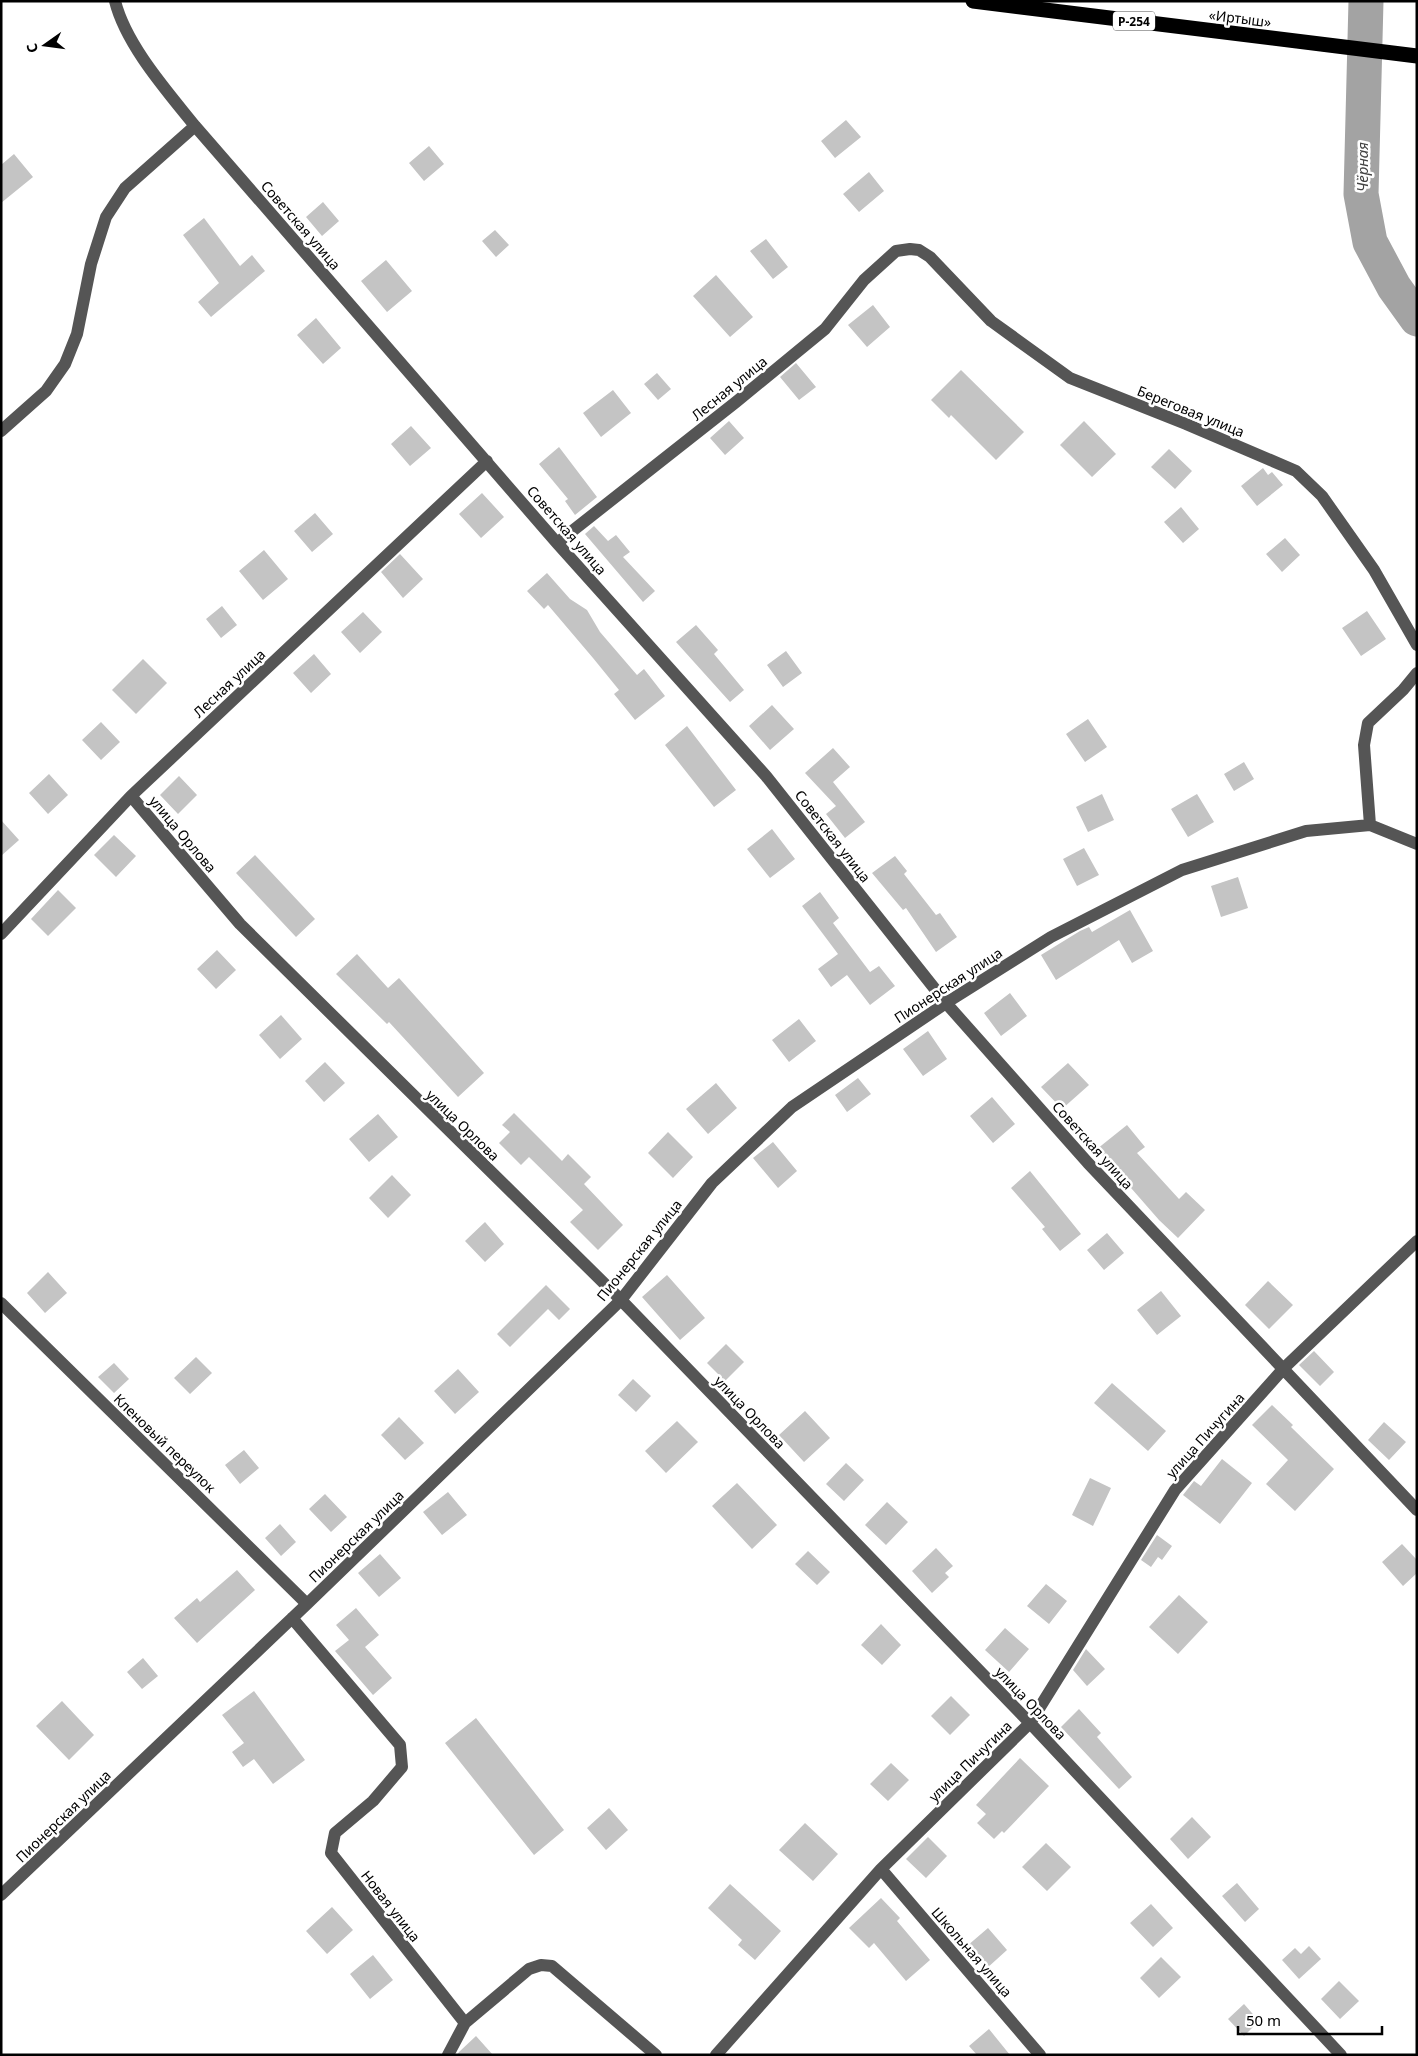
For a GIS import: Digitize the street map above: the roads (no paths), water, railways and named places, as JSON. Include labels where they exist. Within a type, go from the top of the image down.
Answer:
[{"type":"highway","name":"«Иртыш»","points":[[974,1],[1417,56]]},
{"type":"street","name":"Советская улица","points":[[115,1],[133,41],[156,76],[195,126],[558,543],[766,776],[946,1003],[1088,1163],[1417,1510]]},
{"type":"street","points":[[1,431],[46,391],[65,364],[77,334],[91,264],[106,217],[125,188],[195,126]]},
{"type":"street","name":"Лесная улица","points":[[558,543],[825,329],[864,280],[896,251],[910,249]]},
{"type":"street","name":"Береговая улица","points":[[910,249],[919,250],[930,257],[992,321],[1070,378],[1186,424],[1296,471],[1328,503],[1374,570],[1417,645]]},
{"type":"street","name":"Лесная улица","points":[[1,934],[131,796],[487,462]]},
{"type":"street","points":[[1370,825],[1364,752],[1368,722],[1404,690],[1417,673]]},
{"type":"street","name":"улица Орлова","points":[[131,796],[240,924],[621,1300],[1030,1723],[1341,2055]]},
{"type":"street","name":"Пионерская улица","points":[[1,1895],[307,1604],[621,1300],[712,1183],[792,1107],[946,1003],[1050,937],[1182,870],[1306,831],[1370,825],[1417,844]]},
{"type":"street","name":"улица Пичугина","points":[[716,2055],[881,1869],[1030,1723],[1175,1490],[1284,1368],[1417,1241]]},
{"type":"street","name":"Кленовый переулок","points":[[1,1303],[307,1604]]},
{"type":"street","name":"Новая улица","points":[[292,1618],[400,1745],[402,1767],[373,1801],[335,1832],[331,1853],[465,2023]]},
{"type":"street","name":"Школьная улица","points":[[881,1869],[1040,2055]]},
{"type":"street","points":[[448,2055],[465,2023],[529,1969],[541,1965],[552,1966],[656,2055]]},
{"type":"waterway","name":"Чёрная","points":[[1366,1],[1361,194],[1370,242],[1394,287],[1417,319]]}]
